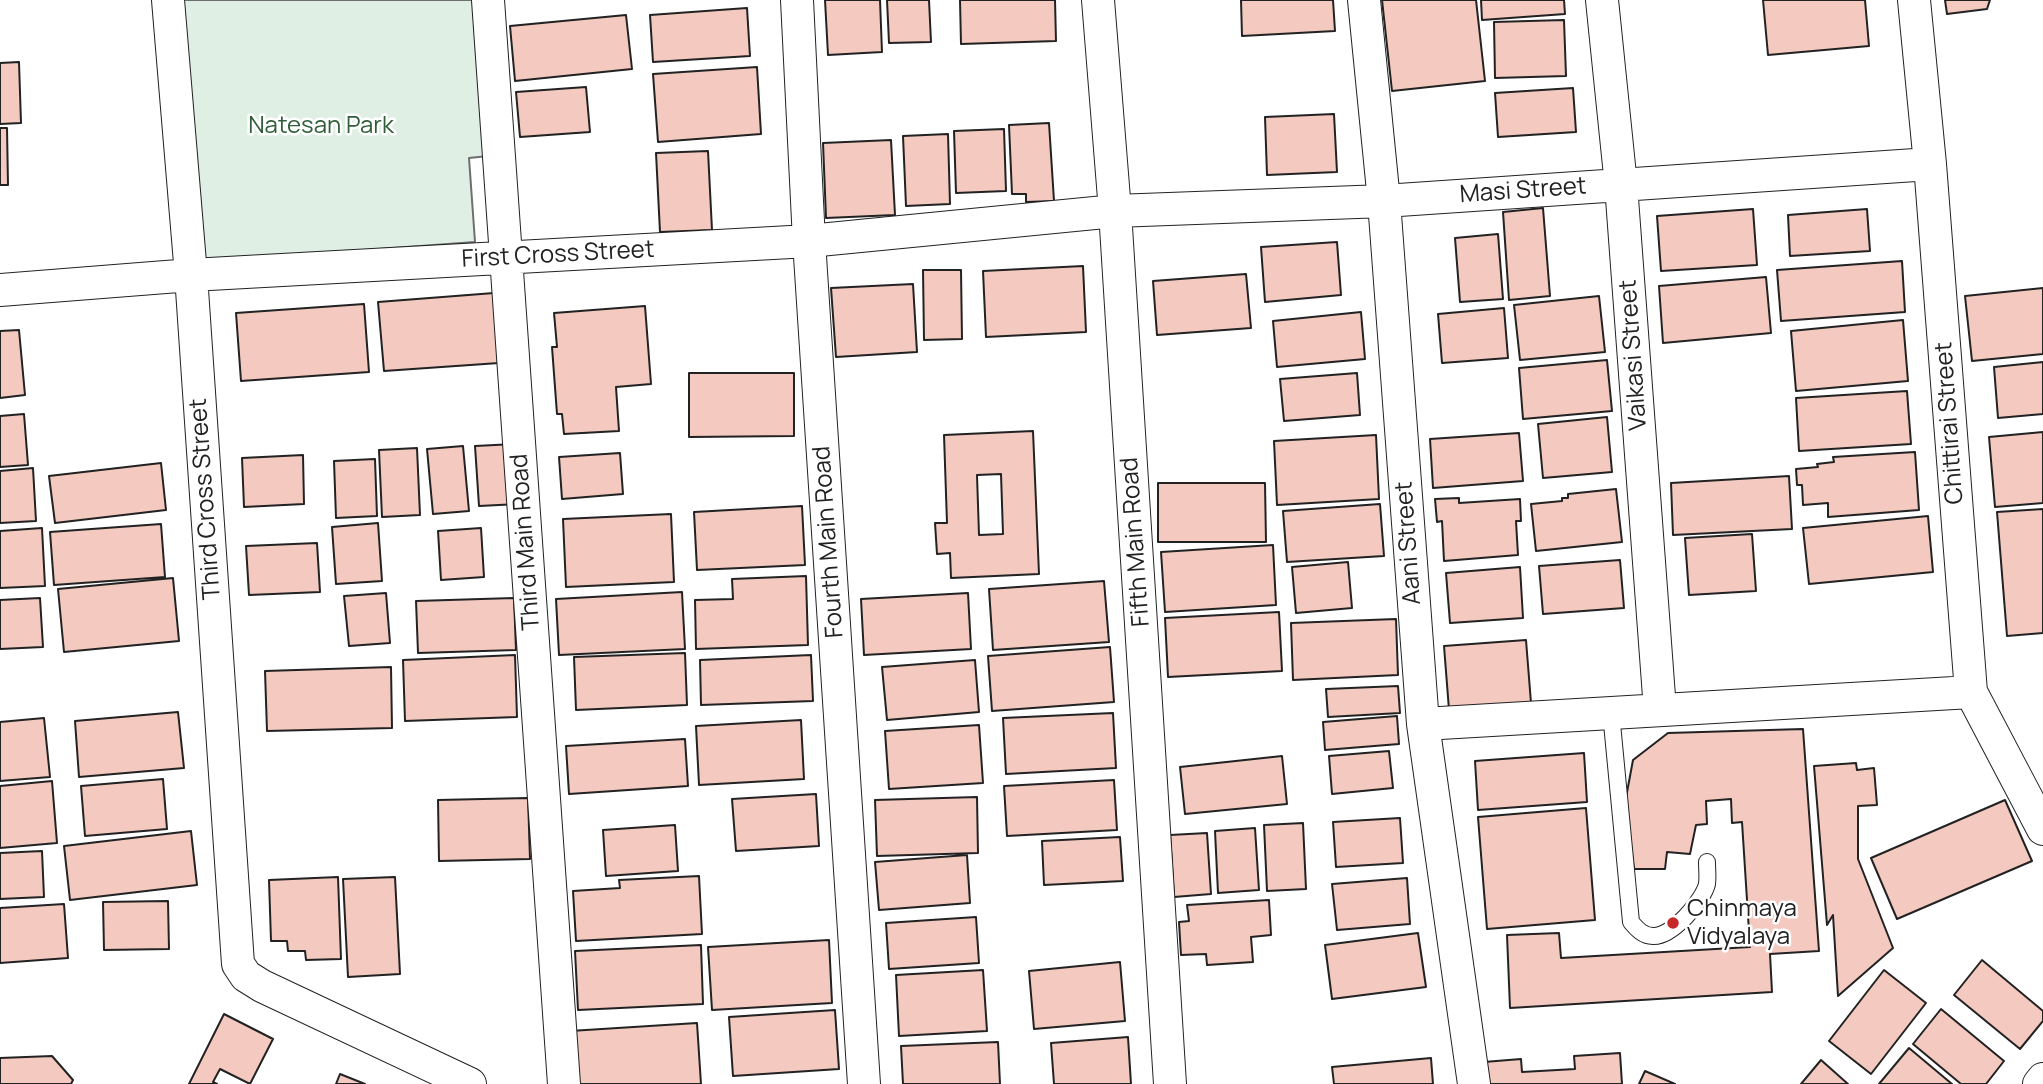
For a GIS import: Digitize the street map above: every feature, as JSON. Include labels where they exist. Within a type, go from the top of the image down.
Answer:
[{"type":"street","name":"Third Cross Street","points":[[168,0],[191,275],[238,964],[246,976],[262,986],[470,1084]]},
{"type":"street","name":"Third Main Road","points":[[488,0],[564,1084]]},
{"type":"street","name":"Fourth Main Road","points":[[797,0],[809,241],[864,1084]]},
{"type":"street","name":"Fifth Main Road","points":[[1098,0],[1115,211],[1170,1084]]},
{"type":"street","name":"Aani Street","points":[[1364,0],[1384,201],[1423,724],[1474,1084]]},
{"type":"street","name":"Vaikasi Street","points":[[1602,0],[1622,185],[1660,710]]},
{"type":"street","name":"Chittirai Street","points":[[1914,0],[1930,164],[1971,692],[2043,829]]},
{"type":"street","name":"Masi Street","points":[[1115,211],[1384,201],[1930,164]]},
{"type":"street","name":"First Cross Street","points":[[0,290],[191,275],[809,241],[1115,211]]},
{"type":"street","points":[[1423,724],[1971,692]]},
{"type":"street","points":[[2039,1084],[2043,1079]]},
{"type":"lane","points":[[1611,713],[1631,922],[1642,933],[1654,937],[1676,926],[1695,905],[1707,885],[1707,862]]},
{"type":"green space","name":"Natesan Park","points":[[182,0],[477,0],[488,156],[469,158],[475,242],[200,262]]},
{"type":"building","points":[[825,0],[880,0],[882,52],[828,55]]},
{"type":"building","points":[[887,0],[929,0],[931,42],[889,43]]},
{"type":"building","points":[[960,0],[1055,0],[1056,41],[961,44]]},
{"type":"building","points":[[1241,0],[1333,0],[1335,31],[1242,36]]},
{"type":"building","points":[[1382,0],[1476,0],[1485,81],[1392,91]]},
{"type":"building","points":[[1481,0],[1564,0],[1565,14],[1482,20]]},
{"type":"building","points":[[1763,0],[1865,0],[1869,46],[1768,55]]},
{"type":"building","points":[[1945,0],[1990,0],[1987,9],[1947,14]]},
{"type":"building","points":[[747,8],[750,56],[653,62],[650,15]]},
{"type":"building","points":[[626,15],[632,69],[515,81],[510,26]]},
{"type":"building","points":[[1564,20],[1566,76],[1495,78],[1494,22]]},
{"type":"building","points":[[19,62],[21,123],[0,124],[0,63]]},
{"type":"building","points":[[757,67],[761,134],[658,142],[653,74]]},
{"type":"building","points":[[586,87],[590,132],[520,137],[516,92]]},
{"type":"building","points":[[1573,88],[1576,132],[1498,137],[1495,93]]},
{"type":"building","points":[[1334,114],[1337,172],[1267,175],[1265,117]]},
{"type":"building","points":[[1049,123],[1054,201],[1026,202],[1026,194],[1012,194],[1009,125]]},
{"type":"building","points":[[0,128],[7,128],[8,185],[0,185]]},
{"type":"building","points":[[1004,129],[1006,191],[956,193],[954,131]]},
{"type":"building","points":[[948,134],[950,204],[906,206],[903,136]]},
{"type":"building","points":[[891,140],[895,215],[826,218],[823,143]]},
{"type":"building","points":[[708,151],[712,230],[660,232],[656,153]]},
{"type":"building","points":[[1543,208],[1550,296],[1509,300],[1503,212]]},
{"type":"building","points":[[1753,209],[1757,265],[1661,271],[1657,216]]},
{"type":"building","points":[[1867,209],[1870,251],[1790,256],[1788,215]]},
{"type":"building","points":[[1498,234],[1503,299],[1460,302],[1455,238]]},
{"type":"building","points":[[1337,242],[1341,295],[1265,302],[1261,247]]},
{"type":"building","points":[[1902,261],[1905,312],[1781,321],[1777,270]]},
{"type":"building","points":[[1083,266],[1086,332],[986,337],[983,271]]},
{"type":"building","points":[[923,270],[961,270],[962,339],[924,340]]},
{"type":"building","points":[[1246,274],[1251,328],[1157,335],[1153,281]]},
{"type":"building","points":[[1766,277],[1771,333],[1663,343],[1659,286]]},
{"type":"building","points":[[913,284],[917,352],[836,357],[831,288]]},
{"type":"building","points":[[2043,288],[2043,354],[1972,361],[1965,296]]},
{"type":"building","points":[[494,293],[499,363],[384,371],[378,302]]},
{"type":"building","points":[[1599,296],[1605,352],[1520,360],[1514,305]]},
{"type":"building","points":[[364,304],[369,372],[241,381],[236,313]]},
{"type":"building","points":[[645,306],[651,384],[616,387],[619,431],[564,434],[562,414],[557,414],[552,347],[557,347],[554,313]]},
{"type":"building","points":[[1504,308],[1508,358],[1442,363],[1438,314]]},
{"type":"building","points":[[1361,312],[1365,359],[1277,367],[1273,321]]},
{"type":"building","points":[[1903,320],[1908,381],[1796,391],[1791,331]]},
{"type":"building","points":[[19,330],[25,395],[0,398],[0,331]]},
{"type":"building","points":[[1607,360],[1612,411],[1523,419],[1519,368]]},
{"type":"building","points":[[2043,362],[2043,414],[1998,418],[1994,367]]},
{"type":"building","points":[[689,373],[794,373],[794,436],[689,437]]},
{"type":"building","points":[[1357,373],[1360,415],[1284,421],[1280,379]]},
{"type":"building","points":[[1907,391],[1911,444],[1799,451],[1796,398]]},
{"type":"building","points":[[24,414],[28,465],[0,467],[0,416]]},
{"type":"building","points":[[1607,417],[1612,472],[1543,478],[1538,424]]},
{"type":"building","points":[[1033,431],[1039,574],[951,578],[950,553],[937,554],[935,523],[947,523],[944,435]],"holes":[[[1001,474],[1003,534],[979,535],[977,475]]]},
{"type":"building","points":[[2043,432],[2043,503],[1995,507],[1989,437]]},
{"type":"building","points":[[1519,433],[1523,481],[1433,488],[1430,439]]},
{"type":"building","points":[[1376,435],[1379,499],[1277,505],[1274,441]]},
{"type":"building","points":[[515,444],[519,504],[479,506],[475,446]]},
{"type":"building","points":[[463,446],[469,511],[433,514],[427,449]]},
{"type":"building","points":[[417,448],[420,515],[382,517],[379,450]]},
{"type":"building","points":[[1915,452],[1919,510],[1828,517],[1828,503],[1803,505],[1802,485],[1797,485],[1796,469],[1834,462],[1833,457]]},
{"type":"building","points":[[620,453],[623,494],[562,499],[559,457]]},
{"type":"building","points":[[303,455],[304,504],[244,507],[242,458]]},
{"type":"building","points":[[375,459],[377,516],[336,518],[334,461]]},
{"type":"building","points":[[161,463],[166,510],[55,523],[49,476]]},
{"type":"building","points":[[33,468],[36,521],[0,523],[0,471]]},
{"type":"building","points":[[1789,476],[1792,529],[1673,535],[1671,483]]},
{"type":"building","points":[[1158,483],[1265,483],[1266,542],[1158,542]]},
{"type":"building","points":[[1616,489],[1622,542],[1536,551],[1531,504],[1562,501],[1562,498],[1568,498],[1568,494]]},
{"type":"building","points":[[1459,498],[1459,503],[1520,499],[1521,521],[1516,521],[1518,555],[1444,561],[1442,521],[1437,522],[1435,499]]},
{"type":"building","points":[[1380,504],[1384,556],[1287,562],[1283,511]]},
{"type":"building","points":[[802,506],[805,565],[697,570],[694,512]]},
{"type":"building","points":[[2043,509],[2043,633],[2007,636],[1997,512]]},
{"type":"building","points":[[671,514],[674,582],[566,587],[563,519]]},
{"type":"building","points":[[1928,516],[1933,572],[1809,584],[1803,528]]},
{"type":"building","points":[[378,523],[382,581],[336,584],[332,527]]},
{"type":"building","points":[[161,524],[165,577],[54,585],[50,532]]},
{"type":"building","points":[[42,528],[45,586],[0,588],[0,531]]},
{"type":"building","points":[[481,528],[484,577],[441,580],[438,531]]},
{"type":"building","points":[[1752,534],[1756,591],[1689,595],[1685,538]]},
{"type":"building","points":[[317,543],[320,592],[249,595],[246,546]]},
{"type":"building","points":[[1273,545],[1276,605],[1165,612],[1161,552]]},
{"type":"building","points":[[1620,560],[1624,608],[1543,614],[1539,566]]},
{"type":"building","points":[[1348,562],[1352,608],[1296,613],[1292,567]]},
{"type":"building","points":[[1520,567],[1523,618],[1450,623],[1446,573]]},
{"type":"building","points":[[806,576],[808,645],[696,649],[695,600],[733,599],[732,579]]},
{"type":"building","points":[[173,578],[179,641],[64,652],[58,589]]},
{"type":"building","points":[[1104,581],[1109,642],[993,650],[989,589]]},
{"type":"building","points":[[682,592],[685,649],[559,655],[556,599]]},
{"type":"building","points":[[386,593],[390,643],[349,646],[344,596]]},
{"type":"building","points":[[968,593],[971,649],[864,655],[861,599]]},
{"type":"building","points":[[40,598],[43,647],[0,649],[0,600]]},
{"type":"building","points":[[514,598],[516,650],[418,653],[416,601]]},
{"type":"building","points":[[1279,612],[1282,671],[1168,677],[1165,618]]},
{"type":"building","points":[[1396,619],[1398,675],[1293,680],[1291,623]]},
{"type":"building","points":[[1526,640],[1531,703],[1449,710],[1444,646]]},
{"type":"building","points":[[1110,647],[1114,702],[992,711],[988,656]]},
{"type":"building","points":[[685,653],[687,705],[576,710],[574,657]]},
{"type":"building","points":[[515,655],[517,717],[405,721],[403,660]]},
{"type":"building","points":[[811,655],[813,701],[701,705],[700,660]]},
{"type":"building","points":[[975,660],[979,712],[887,720],[882,667]]},
{"type":"building","points":[[391,667],[392,728],[267,731],[265,671]]},
{"type":"building","points":[[1398,686],[1400,713],[1328,717],[1326,689]]},
{"type":"building","points":[[178,712],[184,768],[79,777],[75,721]]},
{"type":"building","points":[[1113,713],[1116,768],[1006,774],[1003,718]]},
{"type":"building","points":[[1397,716],[1399,744],[1325,750],[1323,722]]},
{"type":"building","points":[[44,718],[50,777],[0,781],[0,722]]},
{"type":"building","points":[[801,720],[804,779],[699,785],[696,726]]},
{"type":"building","points":[[979,725],[983,783],[889,789],[885,731]]},
{"type":"building","points":[[1803,729],[1819,951],[1770,954],[1772,992],[1510,1008],[1507,935],[1559,933],[1561,958],[1750,947],[1742,822],[1732,823],[1731,799],[1706,801],[1707,824],[1696,825],[1690,854],[1667,852],[1665,869],[1634,869],[1625,803],[1633,760],[1668,733]]},
{"type":"building","points":[[685,739],[688,786],[569,794],[566,746]]},
{"type":"building","points":[[1389,751],[1393,788],[1332,794],[1329,756]]},
{"type":"building","points":[[1584,753],[1587,802],[1478,810],[1475,761]]},
{"type":"building","points":[[1282,756],[1287,804],[1185,814],[1180,767]]},
{"type":"building","points":[[1856,763],[1857,770],[1874,768],[1877,805],[1858,806],[1858,859],[1893,948],[1838,996],[1833,915],[1827,925],[1814,766]]},
{"type":"building","points":[[163,779],[167,829],[85,836],[81,786]]},
{"type":"building","points":[[1114,780],[1117,830],[1007,836],[1004,786]]},
{"type":"building","points":[[52,781],[57,843],[0,848],[0,786]]},
{"type":"building","points":[[816,794],[819,846],[736,851],[732,799]]},
{"type":"building","points":[[977,797],[978,853],[877,856],[875,800]]},
{"type":"building","points":[[528,798],[530,859],[439,861],[438,800]]},
{"type":"building","points":[[2005,800],[2032,861],[1897,919],[1871,858]]},
{"type":"building","points":[[1586,808],[1595,920],[1487,929],[1478,817]]},
{"type":"building","points":[[1400,818],[1403,863],[1336,867],[1333,822]]},
{"type":"building","points":[[1303,823],[1306,889],[1267,891],[1264,825]]},
{"type":"building","points":[[675,825],[678,871],[606,876],[603,830]]},
{"type":"building","points":[[1255,828],[1259,890],[1218,893],[1215,831]]},
{"type":"building","points":[[191,831],[197,885],[70,900],[64,846]]},
{"type":"building","points":[[1207,833],[1211,894],[1174,897],[1170,835]]},
{"type":"building","points":[[1120,837],[1123,881],[1044,885],[1042,841]]},
{"type":"building","points":[[42,851],[44,897],[0,899],[0,853]]},
{"type":"building","points":[[967,855],[970,903],[879,910],[875,862]]},
{"type":"building","points":[[699,876],[702,934],[576,941],[573,891],[620,888],[619,880]]},
{"type":"building","points":[[338,877],[341,959],[306,960],[305,951],[288,951],[287,941],[271,941],[269,880]]},
{"type":"building","points":[[395,877],[400,974],[348,977],[343,879]]},
{"type":"building","points":[[1407,878],[1410,924],[1337,930],[1332,884]]},
{"type":"building","points":[[1269,900],[1271,935],[1251,937],[1253,962],[1207,965],[1206,954],[1181,955],[1179,922],[1189,921],[1187,905]]},
{"type":"building","points":[[168,901],[169,949],[104,950],[103,902]]},
{"type":"building","points":[[64,904],[68,958],[0,963],[0,908]]},
{"type":"building","points":[[976,917],[979,963],[889,969],[886,923]]},
{"type":"building","points":[[1418,933],[1426,987],[1332,999],[1325,945]]},
{"type":"building","points":[[829,940],[832,1003],[712,1010],[708,947]]},
{"type":"building","points":[[701,945],[703,1004],[578,1010],[575,951]]},
{"type":"building","points":[[1982,960],[2043,1011],[2043,1021],[2020,1049],[1954,995]]},
{"type":"building","points":[[1120,962],[1125,1021],[1034,1029],[1029,971]]},
{"type":"building","points":[[983,970],[987,1031],[899,1036],[896,975]]},
{"type":"building","points":[[1884,970],[1926,1003],[1871,1074],[1829,1041]]},
{"type":"building","points":[[1941,1009],[2004,1061],[1986,1084],[1961,1084],[1913,1044]]},
{"type":"building","points":[[835,1010],[839,1069],[733,1076],[729,1017]]},
{"type":"building","points":[[224,1014],[273,1039],[250,1084],[220,1069],[213,1082],[217,1084],[189,1084]]},
{"type":"building","points":[[697,1023],[701,1084],[574,1084],[570,1031]]},
{"type":"building","points":[[1128,1037],[1131,1084],[1054,1084],[1051,1043]]},
{"type":"building","points":[[998,1042],[1000,1084],[903,1084],[901,1046]]},
{"type":"building","points":[[1909,1048],[1952,1084],[1879,1084]]},
{"type":"building","points":[[1620,1053],[1622,1084],[1486,1084],[1484,1062],[1521,1059],[1522,1072],[1575,1069],[1574,1056]]},
{"type":"building","points":[[52,1056],[73,1080],[71,1084],[0,1084],[0,1058]]},
{"type":"building","points":[[1431,1058],[1433,1084],[1334,1084],[1332,1067]]},
{"type":"building","points":[[1821,1060],[1848,1084],[1801,1084]]},
{"type":"building","points":[[1645,1071],[1675,1084],[1639,1084]]},
{"type":"building","points":[[340,1074],[365,1084],[336,1084]]},
{"type":"place","name":"Chinmaya Vidyalaya","points":[[1673,923]]}]
